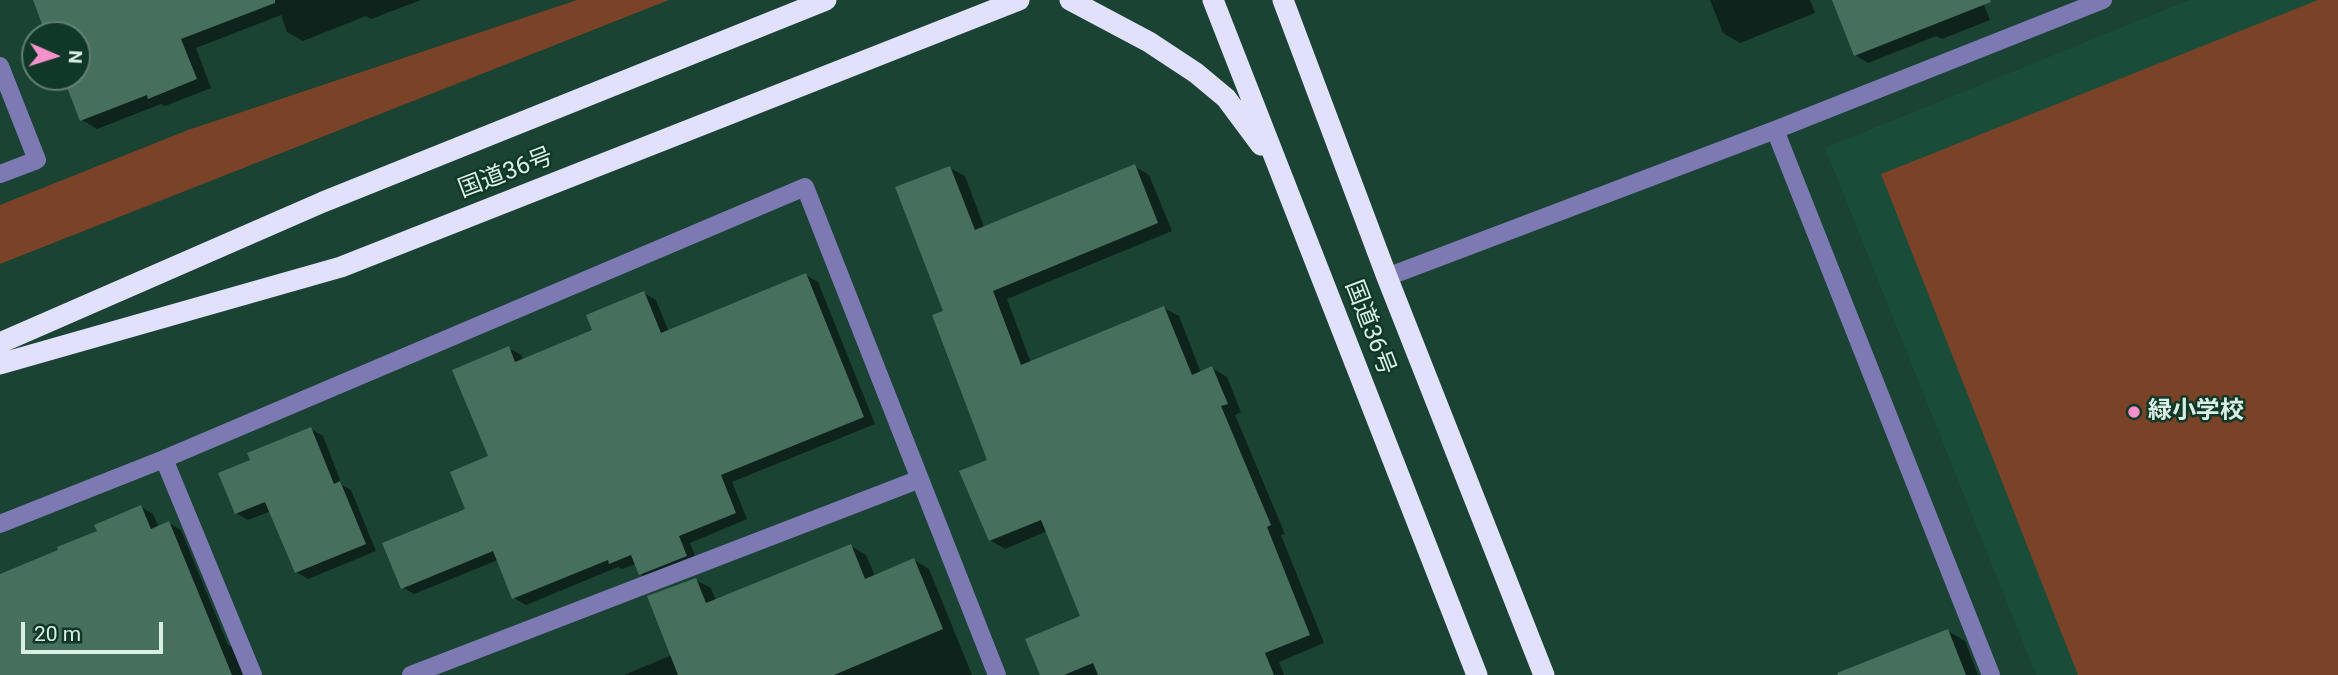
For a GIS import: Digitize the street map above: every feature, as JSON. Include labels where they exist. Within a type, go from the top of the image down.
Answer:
[{"type":"highway","name":"国道36号","points":[[0,343],[323,202],[826,0]]},
{"type":"highway","name":"国道36号","points":[[0,364],[341,267],[1019,0]]},
{"type":"highway","points":[[1070,0],[1149,42],[1196,73],[1226,98],[1277,167]]},
{"type":"highway","name":"国道36号","points":[[1213,0],[1476,675]]},
{"type":"highway","name":"国道36号","points":[[1283,0],[1387,276],[1544,675]]},
{"type":"street","points":[[1387,276],[1775,130],[2103,0]]},
{"type":"street","points":[[0,65],[37,160],[0,174]]},
{"type":"street","points":[[1775,130],[1991,675]]},
{"type":"street","points":[[0,524],[164,459],[805,187],[998,675]]},
{"type":"street","points":[[164,459],[253,675]]},
{"type":"street","points":[[411,675],[920,478]]},
{"type":"shaded area","points":[[577,0],[669,0],[0,264],[0,205],[188,130]]},
{"type":"shaded area","name":"緑小学校","points":[[2189,0],[2338,0],[2338,675],[2036,675],[1825,148]]},
{"type":"shaded area","name":"緑小学校","points":[[2318,0],[2338,0],[2338,675],[2078,675],[1881,174]]},
{"type":"building","points":[[33,0],[275,0],[275,3],[181,39],[197,79],[148,99],[147,95],[80,121],[68,91],[91,91],[91,21],[41,21]]},
{"type":"building","points":[[1832,0],[1990,0],[1991,2],[1854,56]]},
{"type":"building","points":[[1135,164],[1158,223],[993,291],[1021,365],[1164,306],[1192,375],[1212,366],[1228,404],[1221,406],[1271,525],[1267,527],[1310,635],[1265,653],[1274,675],[1098,675],[1093,663],[1064,675],[1040,675],[1025,639],[1080,616],[1041,520],[989,541],[959,471],[987,460],[932,315],[943,311],[895,187],[950,166],[975,230]]},
{"type":"building","points":[[806,273],[864,417],[721,475],[736,513],[679,536],[687,556],[639,575],[631,555],[609,564],[608,560],[512,599],[493,551],[401,589],[382,543],[465,509],[450,472],[488,456],[452,370],[509,346],[515,362],[592,330],[586,315],[644,291],[661,333]]},
{"type":"building","points":[[311,427],[334,484],[340,481],[366,544],[295,573],[265,502],[235,514],[218,473],[250,460],[247,453]]},
{"type":"building","points":[[141,505],[151,529],[169,521],[232,675],[0,675],[0,574],[97,531],[94,525]]},
{"type":"building","points":[[851,544],[865,579],[914,558],[943,629],[834,675],[678,675],[647,596],[696,578],[706,603]]},
{"type":"building","points":[[1948,629],[1966,675],[1837,673]]},
{"type":"place","name":"緑小学校","points":[[2134,412]]}]
